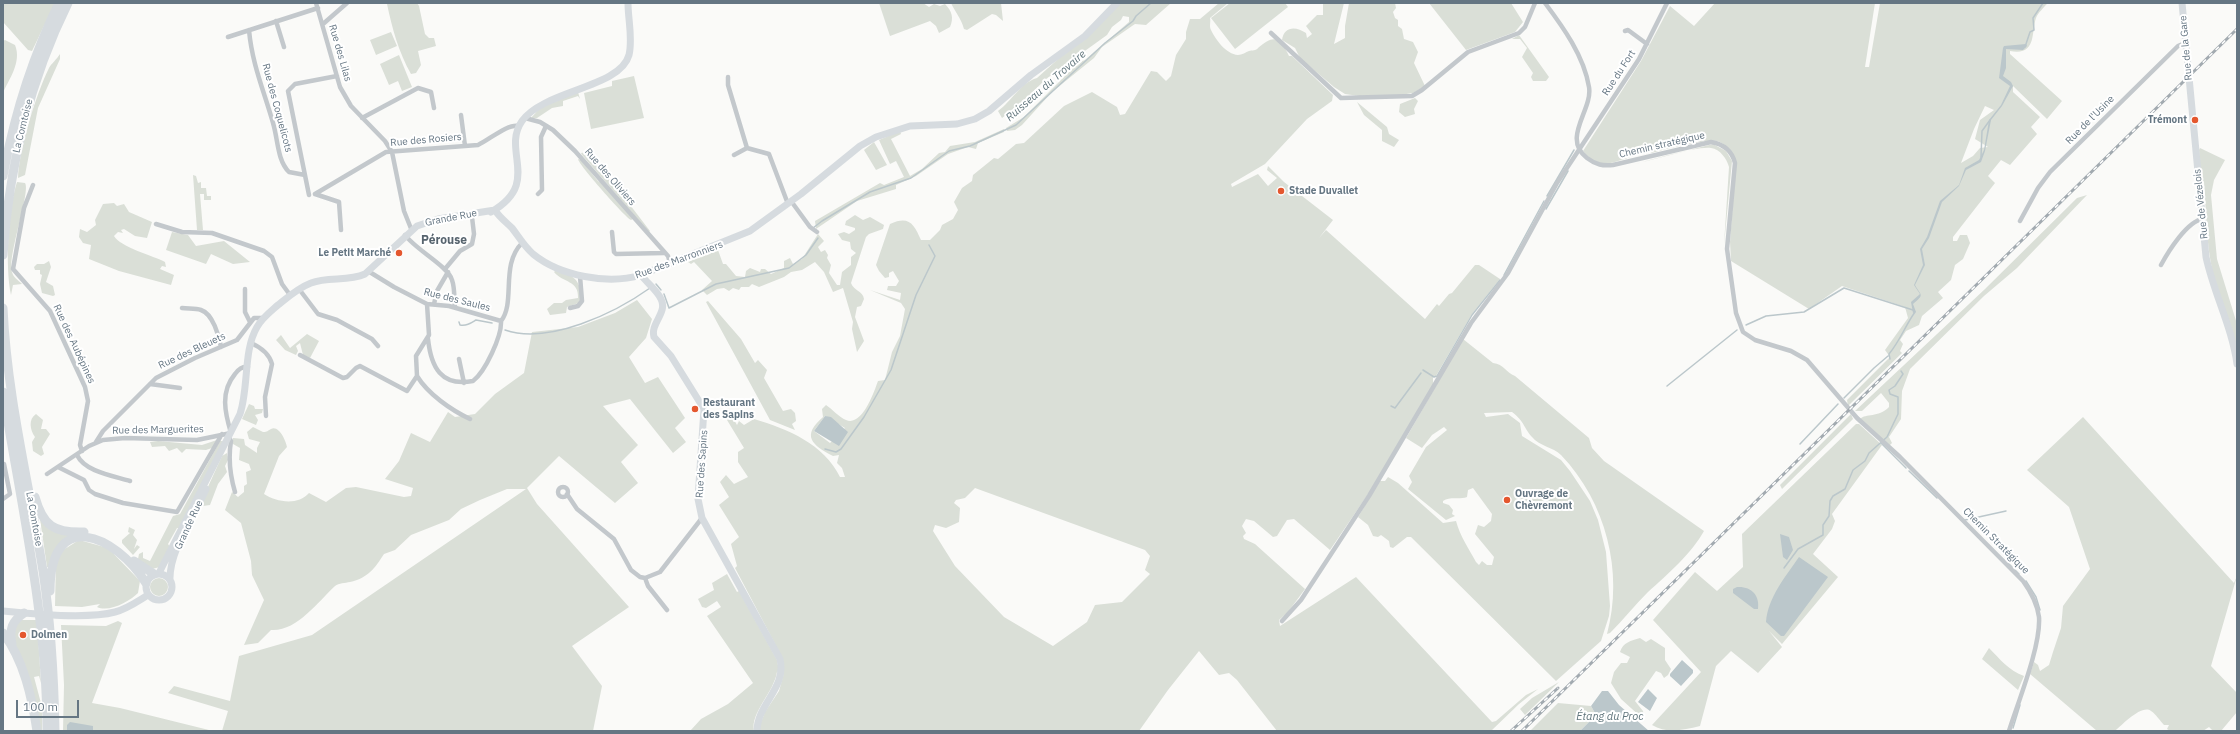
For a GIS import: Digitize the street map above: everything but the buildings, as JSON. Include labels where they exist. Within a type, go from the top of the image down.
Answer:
[{"type":"highway","name":"La Comtoise","points":[[3,176],[24,88],[59,3]]},
{"type":"highway","name":"La Comtoise","points":[[3,255],[10,182],[22,128],[42,64],[68,3]]},
{"type":"highway","name":"La Comtoise","points":[[3,308],[8,369],[42,571],[50,635],[54,731]]},
{"type":"highway","name":"La Comtoise","points":[[3,392],[40,606],[46,681],[47,731]]},
{"type":"highway","points":[[23,461],[37,506],[48,524],[62,531],[88,532],[103,536],[142,568],[157,574]]},
{"type":"highway","points":[[50,635],[51,569],[56,554],[70,540],[86,536],[102,541],[135,570],[146,583]]},
{"type":"highway","points":[[12,647],[11,626],[15,620],[24,613]]},
{"type":"highway","points":[[3,633],[12,647],[29,695],[37,731]]},
{"type":"street","points":[[323,24],[347,3]]},
{"type":"street","points":[[455,308],[453,281],[447,271],[413,245],[410,232],[438,223],[472,217],[495,210],[507,202],[515,191],[519,126],[525,118],[541,105],[619,70],[628,56],[630,36],[628,3]]},
{"type":"street","name":"Rue des Marronniers","points":[[495,210],[522,243],[545,262],[580,276],[626,278],[641,275],[738,238],[757,227],[821,179],[860,146],[884,133],[910,126],[957,124],[975,119],[989,111],[1031,75],[1085,36],[1117,3]]},
{"type":"street","points":[[1271,33],[1341,98],[1407,97],[1422,90],[1468,52],[1519,33],[1528,20],[1535,3]]},
{"type":"street","points":[[1545,3],[1571,41],[1588,80],[1590,92],[1578,132],[1577,139],[1579,149]]},
{"type":"street","name":"Rue du Fort","points":[[1282,621],[1300,600],[1370,496],[1464,333],[1477,312],[1508,273],[1557,183],[1647,44],[1668,3]]},
{"type":"street","name":"Rue de la Gare","points":[[2182,3],[2190,92]]},
{"type":"street","points":[[228,37],[276,22],[317,6]]},
{"type":"street","name":"Rue des Lilas","points":[[317,6],[336,76],[351,106],[385,141],[392,152],[404,211],[410,232]]},
{"type":"street","points":[[276,22],[284,46]]},
{"type":"street","name":"Rue des Coquelicots","points":[[249,30],[260,88],[273,124],[282,163],[289,172],[304,175]]},
{"type":"street","points":[[1625,31],[1628,30],[1647,44]]},
{"type":"street","name":"Rue de l'Usine","points":[[2020,221],[2038,188],[2050,172],[2173,51],[2186,43]]},
{"type":"street","points":[[309,195],[288,91],[295,84],[336,76]]},
{"type":"street","points":[[728,77],[728,85],[747,148]]},
{"type":"street","points":[[362,118],[418,88],[431,92],[434,108]]},
{"type":"street","name":"Rue de Vézelois","points":[[2190,92],[2209,270],[2234,341],[2237,364]]},
{"type":"street","points":[[461,115],[465,146]]},
{"type":"street","name":"Rue des Oliviers","points":[[525,118],[553,130],[576,151],[667,254],[670,263]]},
{"type":"street","name":"Rue des Rosiers","points":[[341,230],[338,202],[315,194],[381,155],[392,152],[478,145],[490,140],[512,125],[519,126]]},
{"type":"street","points":[[538,194],[542,190],[540,137],[546,126]]},
{"type":"street","points":[[1578,132],[1587,136]]},
{"type":"street","name":"Chemin stratégique","points":[[1579,149],[1586,157],[1602,166],[1613,165],[1711,142],[1726,147],[1732,155],[1735,163],[1727,249],[1733,297],[1741,327],[1751,338],[1791,351],[1807,360],[1843,403]]},
{"type":"street","points":[[734,155],[747,148],[770,154],[790,203],[810,227],[817,232]]},
{"type":"street","name":"Rue des Aubépines","points":[[33,185],[26,198],[13,263],[14,272],[50,310],[87,395],[88,406],[80,445],[82,451]]},
{"type":"street","name":"Grande Rue","points":[[170,580],[171,567],[175,555],[221,452],[227,434],[244,401],[251,343],[256,328],[263,318],[290,295],[315,281],[330,278],[354,278],[368,272],[410,232],[421,224],[438,219],[495,210]]},
{"type":"street","points":[[434,304],[440,284],[458,252],[464,250],[472,244],[474,238],[472,217]]},
{"type":"street","points":[[2161,264],[2188,228],[2197,221],[2203,219]]},
{"type":"street","points":[[156,224],[182,232],[212,233],[264,251],[273,259],[282,284],[290,295]]},
{"type":"street","points":[[612,232],[614,252],[616,254],[667,254]]},
{"type":"street","points":[[427,304],[430,354],[437,370],[449,380],[464,383],[473,381],[484,370],[499,333],[502,321],[508,311],[508,284],[510,270],[516,250],[522,243]]},
{"type":"street","name":"Rue des Saules","points":[[368,272],[427,304],[455,308],[502,321]]},
{"type":"street","name":"Rue des Sapins","points":[[641,275],[663,302],[662,313],[654,328],[654,337],[671,356],[704,409],[698,499],[702,518],[778,653],[782,668],[776,690],[759,718],[757,731]]},
{"type":"street","points":[[570,308],[578,306],[582,301],[580,276]]},
{"type":"street","points":[[245,289],[245,312],[250,322],[256,317],[263,318]]},
{"type":"street","points":[[299,289],[318,314],[337,320],[372,339],[378,346]]},
{"type":"street","points":[[182,308],[200,309],[207,314],[218,333],[221,347]]},
{"type":"street","name":"Rue des Bleuets","points":[[96,442],[103,431],[150,384],[165,372],[237,340],[250,322]]},
{"type":"street","points":[[428,339],[416,356],[415,365],[417,376],[434,394],[457,413],[470,419]]},
{"type":"street","points":[[251,343],[264,351],[270,358],[272,364],[265,397],[266,416]]},
{"type":"street","points":[[300,355],[343,378],[347,377],[360,366],[407,391],[417,376]]},
{"type":"street","points":[[459,359],[464,383]]},
{"type":"street","points":[[235,492],[230,471],[229,453],[231,441],[227,434],[225,407],[226,390],[238,370],[243,367],[248,367]]},
{"type":"street","points":[[150,384],[180,388]]},
{"type":"street","name":"Chemin Stratégique","points":[[1843,403],[2023,581],[2033,597],[2039,618],[2038,635],[2009,731]]},
{"type":"street","points":[[58,467],[84,480],[89,490],[95,494],[123,503],[177,512],[227,434]]},
{"type":"street","name":"Rue des Marguerites","points":[[47,474],[96,442],[125,438],[197,440],[227,434]]},
{"type":"street","points":[[77,454],[81,461],[89,467],[130,481]]},
{"type":"street","points":[[3,499],[10,494],[4,464]]},
{"type":"street","name":"Grande Rue","points":[[157,574],[212,471]]},
{"type":"street","points":[[567,494],[577,509],[614,539],[631,570],[640,577],[645,578],[660,572],[702,518]]},
{"type":"street","points":[[157,574],[167,576],[170,580],[172,588],[166,598],[158,600],[148,595],[146,583],[157,574]]},
{"type":"street","points":[[645,578],[648,586],[667,610]]},
{"type":"street","points":[[3,611],[24,613],[98,614],[116,612],[148,595]]},
{"type":"shaded area","points":[[3,3],[55,3],[32,51],[28,50],[3,22]]},
{"type":"shaded area","points":[[382,3],[417,3],[419,6],[425,34],[429,38],[434,38],[436,46],[418,51],[421,65],[416,73],[411,74],[403,58],[396,40],[387,4]]},
{"type":"shaded area","points":[[879,3],[923,3],[929,7],[934,4],[940,6],[945,4],[952,15],[952,21],[950,27],[939,33],[936,26],[930,21],[890,36]]},
{"type":"shaded area","points":[[951,3],[1001,3],[1003,21],[996,15],[992,14],[967,30],[964,29]]},
{"type":"shaded area","points":[[1120,3],[1171,3],[1146,25],[1135,24],[1102,47],[1094,58],[1052,92],[1022,125],[1015,130],[1007,131],[1006,128],[1024,117],[1078,63],[1085,60],[1129,22],[1129,17],[1123,16],[1121,20],[1112,27],[1107,35],[1046,79],[1020,104],[1002,118],[998,111],[1021,88],[1031,80],[1037,78]]},
{"type":"shaded area","points":[[1219,3],[1228,3],[1210,18],[1210,27],[1219,42],[1229,52],[1239,55],[1256,50],[1272,39],[1279,41],[1289,56],[1292,56],[1333,95],[1332,101],[1307,119],[1265,164],[1231,184],[1232,187],[1258,174],[1268,186],[1277,178],[1267,170],[1268,166],[1284,182],[1333,220],[1319,238],[1326,230],[1425,319],[1437,304],[1439,306],[1449,294],[1452,293],[1475,265],[1479,265],[1500,279],[1472,314],[1436,376],[1433,376],[1433,386],[1379,478],[1330,550],[1294,519],[1287,520],[1277,536],[1273,537],[1254,521],[1246,519],[1242,526],[1246,533],[1243,536],[1244,539],[1255,544],[1305,589],[1288,612],[1279,620],[1280,626],[1356,577],[1492,722],[1496,721],[1526,695],[1538,689],[1519,704],[1491,731],[1277,731],[1237,680],[1229,673],[1219,675],[1199,651],[1168,690],[1139,731],[760,731],[760,725],[765,712],[779,691],[784,673],[782,657],[735,568],[737,566],[731,544],[739,537],[719,505],[729,497],[720,482],[726,475],[734,484],[748,477],[738,462],[738,452],[744,448],[727,420],[728,418],[733,418],[737,425],[739,421],[744,425],[754,419],[780,428],[804,439],[825,455],[840,477],[845,477],[842,468],[837,463],[839,455],[833,456],[819,448],[812,440],[811,435],[816,424],[823,417],[822,409],[826,405],[843,419],[852,421],[862,414],[874,393],[878,381],[885,380],[892,352],[900,336],[905,309],[901,303],[870,290],[900,300],[901,293],[887,290],[888,286],[896,286],[899,281],[893,271],[889,273],[889,277],[885,278],[876,265],[890,224],[896,221],[906,221],[916,229],[921,240],[930,240],[940,230],[942,225],[953,219],[958,210],[954,202],[962,188],[972,181],[973,175],[994,158],[998,159],[1016,144],[1024,143],[1064,106],[1092,92],[1117,107],[1120,115],[1125,114],[1151,71],[1157,72],[1166,81],[1171,76],[1176,55],[1186,39],[1186,32],[1190,19],[1200,19]],"holes":[[[825,416],[845,428],[830,443],[814,431]],[[975,488],[1145,550],[1150,556],[1145,570],[1150,574],[1122,602],[1095,605],[1087,622],[1053,646],[1004,617],[955,566],[933,531],[935,525],[946,528],[959,522],[960,508],[954,503],[956,500],[965,498]]]},
{"type":"shaded area","points":[[1230,3],[1285,3],[1288,7],[1235,49],[1211,18]]},
{"type":"shaded area","points":[[1323,3],[1344,3],[1334,44],[1345,38],[1345,26],[1349,3],[1395,3],[1396,8],[1393,12],[1395,18],[1398,20],[1398,26],[1402,29],[1404,39],[1413,42],[1418,52],[1414,63],[1425,86],[1413,93],[1400,95],[1359,96],[1345,94],[1334,87],[1300,58],[1295,48],[1282,40],[1285,32],[1295,28],[1306,33],[1307,38],[1312,34],[1306,26],[1317,15],[1323,15]]},
{"type":"shaded area","points":[[1429,3],[1511,3],[1523,22],[1515,32],[1466,50]]},
{"type":"shaded area","points":[[1715,3],[1875,3],[1865,67],[1869,67],[1880,3],[2048,3],[2036,18],[2033,36],[2029,47],[2019,52],[2010,51],[2010,54],[2062,101],[2047,119],[2013,86],[2013,92],[2040,117],[2031,127],[2037,134],[2010,165],[2001,160],[1988,176],[1995,183],[1953,237],[1953,241],[1957,241],[1960,235],[1967,235],[1970,243],[1963,259],[1955,265],[1951,280],[1938,292],[1943,298],[1922,316],[1919,325],[1906,331],[1900,340],[1903,344],[1900,351],[1902,353],[1848,406],[1847,400],[1890,357],[1885,350],[1908,318],[1905,307],[1842,286],[1809,309],[1731,261],[1730,242],[1736,160],[1728,148],[1720,142],[1712,141],[1695,143],[1652,153],[1647,150],[1625,159],[1607,164],[1594,161],[1583,151],[1641,61],[1670,6],[1694,26]],"holes":[[[1985,106],[1994,110],[1980,120],[1975,139],[1988,147],[1980,148],[1973,156],[1961,163],[1974,129]]]},
{"type":"shaded area","points":[[391,32],[397,46],[376,55],[370,40]]},
{"type":"shaded area","points":[[1519,35],[1549,77],[1546,81],[1533,81],[1531,77],[1533,73],[1522,57],[1527,48],[1520,39],[1512,39]]},
{"type":"shaded area","points":[[5,40],[15,45],[17,58],[14,70],[3,93],[3,41]]},
{"type":"shaded area","points":[[60,54],[60,59],[38,108],[25,175],[18,178],[21,153],[34,107],[49,68]]},
{"type":"shaded area","points":[[399,55],[412,87],[402,91],[398,81],[389,85],[380,64]]},
{"type":"shaded area","points":[[634,76],[644,118],[591,129],[584,93],[612,86],[612,81]]},
{"type":"shaded area","points":[[578,92],[580,99],[578,96],[563,101],[563,106],[552,108],[537,118],[531,118],[540,108]]},
{"type":"shaded area","points":[[1415,98],[1418,101],[1414,109],[1415,114],[1405,117],[1399,112],[1400,104]]},
{"type":"shaded area","points":[[1357,102],[1387,127],[1389,134],[1399,140],[1394,147],[1382,141],[1382,130],[1364,115]]},
{"type":"shaded area","points":[[1004,129],[1004,132],[978,143],[976,149],[968,147],[948,154],[916,176],[896,185],[896,189],[857,201],[816,229],[815,221],[880,183],[884,185],[904,177],[896,161],[890,164],[879,140],[900,131],[901,134],[891,139],[910,176],[922,169],[939,153],[945,152],[950,146],[975,142]]},
{"type":"shaded area","points":[[874,142],[887,165],[876,170],[864,150]]},
{"type":"shaded area","points":[[1713,144],[1726,151],[1732,161],[1724,245],[1728,164],[1723,155],[1717,150],[1711,148],[1686,151]]},
{"type":"shaded area","points":[[2200,148],[2225,160],[2214,180],[2211,195],[2217,259],[2237,324],[2237,349],[2231,326],[2212,270],[2204,182],[2201,178]]},
{"type":"shaded area","points":[[586,152],[592,161],[619,188],[650,231],[649,232],[581,153]]},
{"type":"shaded area","points":[[578,159],[581,160],[598,181],[603,184],[633,219],[631,220],[627,217],[612,201],[585,170]]},
{"type":"shaded area","points":[[193,175],[196,176],[198,183],[201,182],[201,188],[206,188],[207,196],[211,196],[211,200],[204,200],[204,194],[200,194],[203,230],[197,230]]},
{"type":"shaded area","points":[[17,182],[25,183],[26,189],[11,264],[13,275],[22,284],[13,285],[11,295],[8,269],[8,238],[11,207]]},
{"type":"shaded area","points":[[2087,195],[2017,268],[1984,296],[1910,369],[1902,391],[1901,419],[1889,437],[1892,443],[1889,446],[1860,419],[1866,416],[1881,413],[1889,407],[1889,403],[1881,393],[1862,411],[1855,411],[1985,289],[2077,198]]},
{"type":"shaded area","points":[[114,203],[117,206],[124,204],[129,212],[152,222],[147,238],[135,236],[124,229],[121,230],[123,233],[118,232],[114,236],[123,244],[165,262],[166,267],[162,266],[160,269],[174,275],[171,285],[119,271],[89,259],[91,245],[83,243],[79,237],[80,229],[87,232],[96,225],[95,220],[103,204]]},
{"type":"shaded area","points":[[855,215],[863,220],[870,217],[884,225],[883,229],[869,234],[866,237],[851,283],[854,288],[862,294],[864,299],[861,306],[857,307],[855,317],[864,341],[857,352],[852,329],[853,322],[843,288],[833,292],[824,272],[815,262],[802,270],[791,272],[784,277],[759,287],[752,284],[749,287],[741,287],[739,290],[733,288],[729,291],[724,288],[717,289],[707,295],[702,290],[712,281],[694,262],[691,264],[688,262],[718,250],[723,264],[726,264],[736,276],[745,277],[746,271],[750,268],[760,272],[761,269],[765,269],[771,274],[784,268],[784,261],[790,258],[793,264],[802,259],[818,234],[824,241],[818,247],[821,252],[825,250],[831,265],[829,273],[837,285],[840,285],[842,272],[851,265],[851,257],[856,253],[851,249],[850,242],[842,240],[838,234],[844,232],[849,234],[855,230],[855,228],[845,225],[846,221]]},
{"type":"shaded area","points":[[172,232],[188,235],[196,246],[224,241],[250,262],[233,264],[211,254],[206,264],[166,250]]},
{"type":"shaded area","points":[[49,261],[51,267],[46,282],[53,286],[55,295],[53,296],[42,293],[40,284],[42,275],[40,274],[40,270],[35,270],[34,267],[37,264],[44,264]]},
{"type":"shaded area","points":[[556,270],[568,274],[575,279],[579,285],[582,297],[579,303],[567,307],[566,313],[550,315],[547,309],[554,303],[562,303],[566,300],[578,298],[576,288],[570,282],[558,276],[554,272]]},
{"type":"shaded area","points":[[637,300],[652,319],[646,338],[629,357],[645,383],[658,377],[685,418],[675,428],[686,442],[673,453],[630,399],[603,406],[638,445],[621,462],[638,483],[615,503],[559,456],[527,488],[537,504],[629,607],[572,646],[602,686],[593,731],[222,731],[228,711],[168,693],[174,686],[230,701],[239,656],[312,635],[526,489],[507,489],[461,509],[449,520],[411,535],[395,550],[384,554],[374,568],[362,578],[335,586],[298,621],[280,629],[271,630],[258,643],[244,645],[264,600],[252,575],[251,561],[241,523],[225,510],[232,492],[238,497],[244,492],[244,486],[247,484],[246,472],[251,470],[249,464],[239,460],[240,448],[233,444],[233,438],[244,439],[245,445],[257,453],[257,448],[260,442],[249,439],[247,432],[253,427],[263,432],[267,432],[274,428],[282,434],[287,447],[279,456],[264,494],[281,501],[299,500],[309,493],[326,502],[346,488],[356,487],[404,497],[411,496],[413,488],[385,479],[399,461],[411,433],[430,442],[448,412],[455,417],[475,414],[495,394],[524,373],[532,332],[578,327],[615,313]]},
{"type":"shaded area","points":[[708,301],[741,339],[755,363],[758,360],[767,370],[764,378],[783,411],[791,409],[795,413],[796,421],[792,424],[795,430],[770,420],[706,302]]},
{"type":"shaded area","points":[[307,334],[319,341],[310,358],[303,355],[300,343],[296,346],[298,351],[296,355],[285,350],[276,340],[281,335],[290,348]]},
{"type":"shaded area","points":[[1463,339],[1493,363],[1500,365],[1515,376],[1589,438],[1592,448],[1604,461],[1704,531],[1679,563],[1648,592],[1610,633],[1607,634],[1612,610],[1612,563],[1600,516],[1590,494],[1577,474],[1561,455],[1535,440],[1522,422],[1512,412],[1484,413],[1486,417],[1508,414],[1520,423],[1522,436],[1561,460],[1590,501],[1598,520],[1606,552],[1610,606],[1609,616],[1601,641],[1556,681],[1411,537],[1407,537],[1393,548],[1390,547],[1389,541],[1381,535],[1378,537],[1373,536],[1368,525],[1358,517],[1380,481],[1385,481],[1388,477],[1398,483],[1443,523],[1456,521],[1462,537],[1476,562],[1479,565],[1482,561],[1487,565],[1492,565],[1494,557],[1475,534],[1478,525],[1484,527],[1491,521],[1492,514],[1473,488],[1468,490],[1467,497],[1443,501],[1443,503],[1449,505],[1453,510],[1452,514],[1455,516],[1446,520],[1408,489],[1412,482],[1409,476],[1426,447],[1447,430],[1444,427],[1432,435],[1422,448],[1406,438]]},
{"type":"shaded area","points":[[249,404],[254,406],[255,409],[263,409],[262,413],[255,415],[258,420],[256,425],[242,419]]},
{"type":"shaded area","points":[[36,414],[43,420],[41,429],[46,429],[50,434],[42,447],[44,454],[41,456],[33,451],[32,442],[35,437],[31,428],[31,422],[33,416]]},
{"type":"shaded area","points":[[1851,414],[1853,419],[1782,489],[1780,485]]},
{"type":"shaded area","points":[[2083,417],[2234,583],[2237,576],[2211,666],[2237,693],[2237,712],[2221,731],[2213,731],[2209,727],[2203,731],[2170,731],[2167,729],[2169,725],[2164,725],[2155,714],[2151,711],[2143,710],[2132,716],[2115,731],[2097,731],[2030,674],[2034,662],[2038,665],[2040,671],[2049,665],[2061,628],[2063,606],[2090,569],[2069,507],[2027,470]]},
{"type":"shaded area","points":[[1856,424],[1859,424],[1882,445],[1832,514],[1835,521],[1832,529],[1813,554],[1838,577],[1782,644],[1769,631],[1782,647],[1758,673],[1731,651],[1716,666],[1700,726],[1681,730],[1663,730],[1652,725],[1701,672],[1653,620],[1695,572],[1717,591],[1743,567],[1742,534]]},
{"type":"shaded area","points":[[217,440],[212,448],[206,450],[186,449],[182,453],[177,448],[169,451],[165,446],[152,447],[150,442],[158,441],[202,445]]},
{"type":"shaded area","points":[[220,441],[223,441],[180,528],[177,528],[168,544],[170,547],[160,567],[152,569],[138,559],[139,554],[143,552],[143,558],[150,561],[173,516],[180,514]]},
{"type":"shaded area","points":[[227,453],[228,460],[225,466],[227,472],[218,484],[210,505],[203,506],[202,500],[222,456]]},
{"type":"shaded area","points":[[40,519],[74,535],[48,567],[47,567]]},
{"type":"shaded area","points":[[129,527],[135,530],[133,535],[137,540],[134,549],[137,545],[140,547],[133,555],[122,543],[122,540],[130,533],[128,532]]},
{"type":"shaded area","points":[[79,540],[108,548],[140,581],[138,593],[125,603],[107,608],[97,607],[100,604],[82,607],[55,606],[56,559],[60,552]]},
{"type":"shaded area","points":[[727,574],[737,592],[739,591],[777,660],[779,671],[777,672],[772,687],[755,717],[754,731],[690,731],[701,719],[728,704],[753,683],[707,616],[721,607],[717,601],[706,608],[702,607],[698,599],[714,590],[712,583]]},
{"type":"shaded area","points":[[159,578],[165,581],[168,587],[165,593],[159,596],[153,593],[150,587],[153,581]]},
{"type":"shaded area","points":[[20,620],[37,620],[41,683],[39,676],[34,677],[42,707],[42,731],[38,731],[14,642],[13,629]]},
{"type":"shaded area","points":[[118,621],[122,623],[92,703],[120,708],[213,731],[63,731],[64,685],[61,625],[106,626]]},
{"type":"shaded area","points":[[1640,638],[1646,642],[1651,639],[1665,648],[1665,660],[1671,669],[1668,675],[1664,678],[1661,673],[1656,671],[1635,701],[1643,711],[1644,716],[1642,718],[1621,699],[1611,683],[1614,672],[1621,663],[1627,663],[1630,657],[1620,652],[1621,649],[1628,642]]},
{"type":"shaded area","points":[[1989,648],[2009,668],[2024,676],[2018,690],[1982,659]]},
{"type":"shaded area","points":[[1559,682],[1525,715],[1520,709],[1532,698]]},
{"type":"shaded area","points":[[1558,703],[1591,706],[1596,715],[1580,731],[1530,731]]},
{"type":"water","points":[[2026,44],[2027,46],[2023,50],[2006,49],[2006,68],[2003,76],[2011,82],[2013,86],[2002,106],[1991,120],[1985,151],[1981,162],[1966,170],[1959,186],[1942,202],[1929,238],[1922,249],[1925,265],[1915,285],[1921,295],[1913,304],[1916,312],[1913,313],[1911,302],[1920,294],[1914,285],[1923,265],[1920,249],[1927,237],[1940,201],[1959,185],[1965,168],[1979,160],[1984,150],[1989,120],[2001,105],[2010,86],[1999,78],[2003,48],[2004,46]]},
{"type":"water","points":[[825,416],[831,417],[848,432],[839,446],[814,431]]},
{"type":"water","points":[[1780,534],[1789,537],[1793,550],[1787,560],[1783,557]]},
{"type":"water","points":[[1799,557],[1828,577],[1784,636],[1781,636],[1766,622],[1767,613],[1778,587]]},
{"type":"water","points":[[1737,587],[1746,588],[1754,592],[1758,600],[1758,609],[1754,609],[1733,593],[1733,589]]},
{"type":"water","points":[[1682,660],[1693,670],[1693,673],[1681,686],[1670,676],[1670,674]]},
{"type":"water","points":[[1648,689],[1657,698],[1650,711],[1638,702]]},
{"type":"water","name":"Étang du Proc","points":[[1602,691],[1608,691],[1619,705],[1649,731],[1580,731],[1596,715],[1591,706]]},
{"type":"water","points":[[70,722],[93,726],[93,731],[67,731],[67,725]]},
{"type":"waterway","name":"Ruisseau du Trovaire","points":[[813,228],[870,192],[911,178],[949,151],[970,146],[1016,125],[1105,43],[1133,21],[1136,16],[1151,3]]},
{"type":"waterway","points":[[2025,47],[2030,32],[2034,30],[2033,18],[2043,3]]},
{"type":"waterway","points":[[1981,157],[1982,131],[1990,120]]},
{"type":"waterway","points":[[1547,196],[1574,150]]},
{"type":"waterway","points":[[1546,209],[1568,171]]},
{"type":"waterway","points":[[1504,275],[1544,201]]},
{"type":"waterway","name":"Ruisseau du Trovaire","points":[[664,294],[669,308],[716,284],[789,268],[806,255],[818,238]]},
{"type":"waterway","points":[[825,449],[836,452],[841,449],[864,417],[891,370],[916,295],[935,256],[929,245]]},
{"type":"waterway","points":[[1423,370],[1434,377],[1437,376],[1472,315],[1500,280]]},
{"type":"waterway","points":[[656,284],[661,290]]},
{"type":"waterway","name":"Ruisseau du Trovaire","points":[[505,330],[522,334],[561,330],[600,316],[636,298],[650,288]]},
{"type":"waterway","points":[[1746,325],[1766,316],[1804,312],[1844,288],[1913,310]]},
{"type":"waterway","points":[[1890,359],[1889,354],[1915,312]]},
{"type":"waterway","name":"Ruisseau du Trovaire","points":[[459,322],[460,325],[469,324],[476,320],[492,323]]},
{"type":"waterway","points":[[1667,386],[1737,330]]},
{"type":"waterway","points":[[1844,398],[1888,356]]},
{"type":"waterway","points":[[1784,568],[1798,549],[1823,535],[1823,525],[1829,516],[1830,501],[1833,496],[1845,489],[1853,470],[1865,461],[1869,453],[1887,437],[1898,414],[1898,397],[1890,394],[1889,390],[1895,386],[1903,374],[1901,371]]},
{"type":"waterway","points":[[1391,406],[1395,408],[1421,373]]},
{"type":"waterway","points":[[1800,444],[1838,404]]},
{"type":"waterway","points":[[1881,443],[1906,468]]},
{"type":"waterway","points":[[1909,471],[1937,498]]},
{"type":"waterway","points":[[1965,520],[2006,511]]},
{"type":"waterway","points":[[2006,561],[2019,574]]},
{"type":"waterway","points":[[2026,581],[2036,597],[2040,610]]},
{"type":"waterway","points":[[2013,728],[2020,705]]},
{"type":"railway","points":[[1522,731],[2237,29]]},
{"type":"railway","points":[[1511,731],[1558,688]]},
{"type":"place","name":"Trémont","points":[[2195,120]]},
{"type":"place","name":"Stade Duvallet","points":[[1281,191]]},
{"type":"place","name":"Le Petit Marché","points":[[399,253]]},
{"type":"place","name":"Restaurant des Sapins","points":[[695,409]]},
{"type":"place","name":"Ouvrage de Chèvremont","points":[[1507,500]]},
{"type":"place","name":"Dolmen","points":[[23,635]]},
{"type":"district","name":"Pérouse","points":[[444,241]]}]
